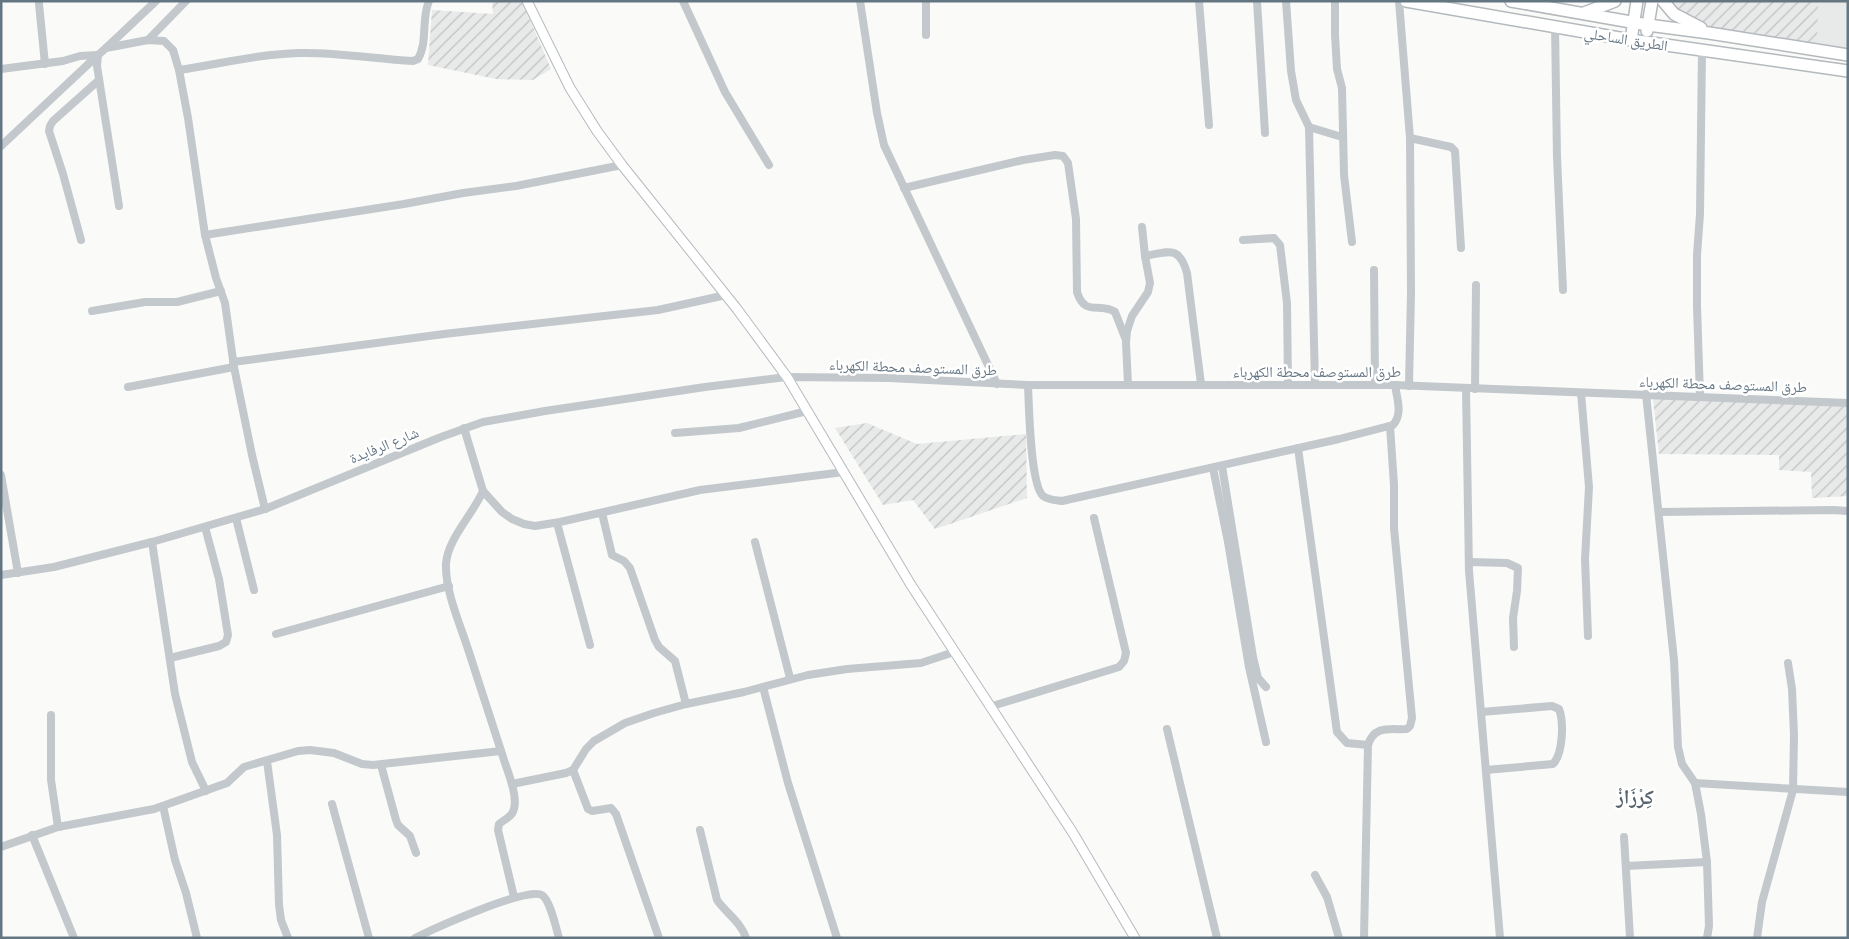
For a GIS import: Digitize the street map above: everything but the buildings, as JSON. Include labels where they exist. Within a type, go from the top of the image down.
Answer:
[{"type":"highway","name":"الطريق الساحلي","points":[[1406,1],[1645,43],[1848,71]]},
{"type":"highway","name":"الطريق الساحلي","points":[[1511,1],[1648,25],[1848,55]]},
{"type":"highway","points":[[1582,14],[1615,1]]},
{"type":"highway","points":[[1631,40],[1637,1]]},
{"type":"highway","points":[[1645,43],[1652,1]]},
{"type":"highway","points":[[1663,1],[1674,14],[1710,33]]},
{"type":"main road","points":[[527,1],[570,88],[596,131],[726,295],[787,377],[911,585],[1073,833],[1135,938]]},
{"type":"street","points":[[1,146],[156,1]]},
{"type":"street","points":[[148,40],[186,1]]},
{"type":"street","points":[[179,70],[258,57],[299,53],[322,53],[377,59],[418,59],[422,50],[424,13],[429,1]]},
{"type":"street","points":[[683,1],[725,92],[768,165]]},
{"type":"street","points":[[860,1],[880,131],[889,158],[997,384]]},
{"type":"street","points":[[926,1],[926,35]]},
{"type":"street","points":[[1199,1],[1209,125]]},
{"type":"street","points":[[1257,1],[1265,133]]},
{"type":"street","points":[[1286,1],[1291,71],[1296,100],[1309,127],[1315,384]]},
{"type":"street","points":[[1335,1],[1334,35],[1337,69],[1342,88],[1344,175],[1352,242]]},
{"type":"street","points":[[1399,1],[1410,138],[1411,292],[1409,386]]},
{"type":"street","points":[[39,4],[45,64]]},
{"type":"street","points":[[1555,27],[1556,157],[1564,290]]},
{"type":"street","points":[[106,48],[158,39],[169,45],[173,50],[179,70],[188,118],[205,235],[225,303],[234,364],[265,509]]},
{"type":"street","points":[[1700,398],[1697,254],[1700,214],[1702,50]]},
{"type":"street","points":[[1,69],[64,61],[80,56],[98,55]]},
{"type":"street","points":[[98,55],[97,66],[119,206]]},
{"type":"street","points":[[81,240],[49,131],[53,122],[99,80]]},
{"type":"street","points":[[1309,127],[1342,137]]},
{"type":"street","points":[[1410,138],[1451,148],[1455,151],[1461,248]]},
{"type":"street","points":[[904,188],[1023,160],[1055,155],[1063,156],[1068,163],[1076,219],[1077,292],[1084,305],[1091,308],[1108,309],[1114,312],[1126,340]]},
{"type":"street","points":[[205,235],[404,204],[622,165]]},
{"type":"street","points":[[1128,384],[1126,340],[1132,316],[1148,292],[1150,282],[1142,227]]},
{"type":"street","points":[[1243,240],[1274,238],[1280,245],[1287,303],[1288,384]]},
{"type":"street","points":[[1145,256],[1171,251],[1178,254],[1184,261],[1188,273],[1201,384]]},
{"type":"street","points":[[1374,270],[1375,385]]},
{"type":"street","points":[[1475,389],[1476,284]]},
{"type":"street","points":[[92,311],[145,302],[177,302],[221,290]]},
{"type":"street","points":[[128,387],[234,364],[444,334],[658,310],[726,295]]},
{"type":"street","name":"طرق المستوصف محطة الكهرباء","points":[[787,377],[889,378],[1028,385],[1396,385],[1848,403]]},
{"type":"street","name":"شارع الرفايدة","points":[[1,576],[54,567],[152,542],[265,509],[464,428],[498,419],[705,387],[787,377]]},
{"type":"street","points":[[1028,385],[1032,450],[1038,488],[1042,495],[1062,502],[1390,426],[1397,420],[1399,414],[1396,385]]},
{"type":"street","points":[[1466,389],[1469,562],[1500,938]]},
{"type":"street","points":[[1581,393],[1589,487],[1585,559],[1588,636]]},
{"type":"street","points":[[1646,394],[1674,660],[1678,747],[1682,764],[1695,783],[1702,814],[1709,926],[1706,938]]},
{"type":"street","points":[[675,433],[739,428],[807,410]]},
{"type":"street","points":[[1364,938],[1368,746],[1372,735],[1377,731],[1407,729],[1412,718],[1394,528],[1394,484],[1390,426]]},
{"type":"street","points":[[464,428],[483,491],[502,512],[524,524],[535,526],[557,523],[700,490],[844,472]]},
{"type":"street","points":[[1298,448],[1337,732],[1347,743],[1368,746]]},
{"type":"street","points":[[1217,467],[1253,657],[1258,678],[1266,687]]},
{"type":"street","points":[[1217,467],[1249,667],[1266,742]]},
{"type":"street","points":[[1,475],[18,573]]},
{"type":"street","points":[[483,491],[449,550],[446,565],[448,586],[512,784],[515,807],[510,816],[499,824],[498,830],[514,897]]},
{"type":"street","points":[[1659,512],[1848,511]]},
{"type":"street","points":[[602,512],[612,555],[624,561],[630,568],[655,640],[659,647],[675,661],[686,704]]},
{"type":"street","points":[[236,518],[254,590]]},
{"type":"street","points":[[990,707],[1119,667],[1124,661],[1126,654],[1094,518]]},
{"type":"street","points":[[557,523],[590,645]]},
{"type":"street","points":[[170,658],[219,646],[226,642],[228,635],[219,579],[205,527]]},
{"type":"street","points":[[152,542],[175,694],[192,762],[206,791]]},
{"type":"street","points":[[755,542],[790,678]]},
{"type":"street","points":[[1469,562],[1507,562],[1518,568],[1518,591],[1513,618],[1514,647]]},
{"type":"street","points":[[276,634],[448,586]]},
{"type":"street","points":[[512,784],[573,770],[586,749],[606,733],[625,723],[686,704],[763,687],[790,678],[847,669],[921,663],[954,652]]},
{"type":"street","points":[[1757,938],[1762,902],[1793,790],[1794,735],[1792,689],[1788,664]]},
{"type":"street","points":[[763,687],[792,798],[837,938]]},
{"type":"street","points":[[1481,712],[1552,706],[1559,709],[1562,723],[1560,754],[1553,764],[1486,770]]},
{"type":"street","points":[[52,715],[51,780],[58,827]]},
{"type":"street","points":[[1167,728],[1217,938]]},
{"type":"street","points":[[1,846],[58,827],[122,816],[163,806],[227,783],[244,767],[298,750],[334,754],[362,764],[381,765],[501,751]]},
{"type":"street","points":[[267,761],[277,835],[279,905],[281,920],[288,938]]},
{"type":"street","points":[[381,765],[396,820],[398,825],[410,836],[416,853]]},
{"type":"street","points":[[573,770],[588,809],[592,811],[611,808],[616,814],[659,938]]},
{"type":"street","points":[[1695,783],[1848,792]]},
{"type":"street","points":[[332,804],[369,938]]},
{"type":"street","points":[[163,806],[175,860],[186,893],[197,938]]},
{"type":"street","points":[[700,830],[717,900],[723,909],[738,922],[746,938]]},
{"type":"street","points":[[32,835],[74,938]]},
{"type":"street","points":[[1624,837],[1630,938]]},
{"type":"street","points":[[1626,866],[1706,862]]},
{"type":"street","points":[[1315,875],[1327,897],[1339,938]]},
{"type":"street","points":[[415,938],[514,897],[535,893],[542,895],[547,901],[560,938]]},
{"type":"shaded area","points":[[492,1],[522,1],[551,69],[533,80],[496,79],[428,65],[432,10],[493,14]]},
{"type":"shaded area","points":[[1663,1],[1848,1],[1848,55]]},
{"type":"shaded area","points":[[1663,1],[1818,1],[1817,50],[1709,33]]},
{"type":"shaded area","points":[[1652,391],[1848,404],[1848,496],[1812,498],[1811,472],[1779,470],[1779,455],[1659,454]]},
{"type":"shaded area","points":[[867,423],[917,444],[1026,434],[1027,498],[935,529],[913,500],[883,505],[835,428]]},
{"type":"district","name":"كِرْزَازْ","points":[[1635,796]]}]
